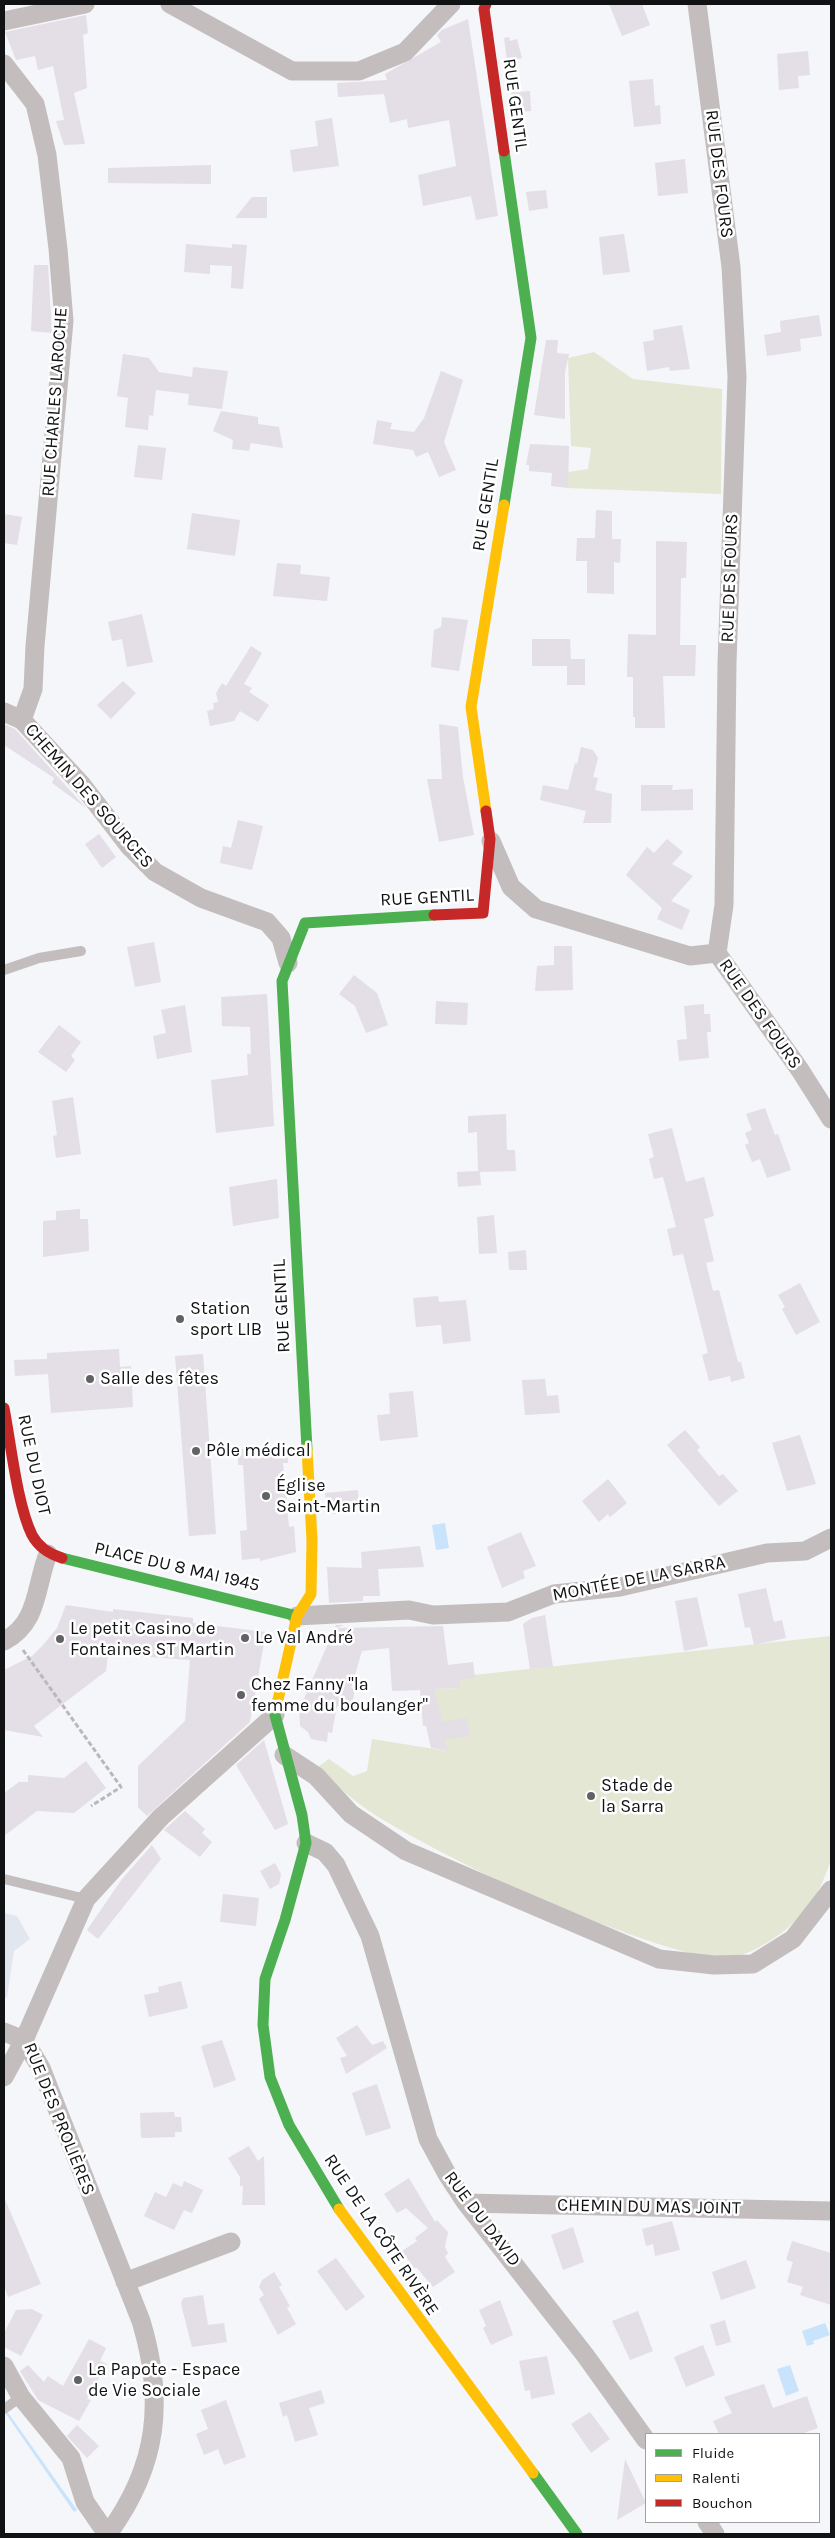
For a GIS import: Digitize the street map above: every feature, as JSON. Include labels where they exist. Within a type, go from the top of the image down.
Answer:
[{"type":"street","points":[[4,21],[75,4]]},
{"type":"street","points":[[170,4],[292,72],[359,71],[405,52],[451,4]]},
{"type":"street","name":"RUE GENTIL","points":[[274,1715],[297,1616],[311,1594],[312,1540],[282,981],[305,924],[391,916],[483,913],[490,839],[471,706],[531,338],[484,10],[486,4]]},
{"type":"street","name":"RUE DES FOURS","points":[[697,4],[732,267],[738,377],[727,663],[724,905],[717,953],[800,1070],[831,1119]]},
{"type":"street","name":"RUE CHARLES LAROCHE","points":[[4,64],[34,104],[47,155],[64,322],[35,646],[33,689],[22,720]]},
{"type":"street","name":"CHEMIN DES SOURCES","points":[[4,712],[22,720],[82,785],[129,846],[155,872],[200,898],[267,922],[282,938],[288,963]]},
{"type":"street","points":[[490,839],[511,886],[536,909],[690,956],[717,953]]},
{"type":"street","name":"RUE DU DIOT","points":[[4,1408],[25,1515],[33,1537],[48,1554]]},
{"type":"street","name":"MONTÉE DE LA SARRA","points":[[297,1616],[409,1610],[433,1615],[508,1612],[554,1594],[620,1587],[767,1553],[805,1551],[831,1538]]},
{"type":"street","points":[[9,1639],[27,1623],[37,1602],[43,1567],[48,1554]]},
{"type":"street","name":"PLACE DU 8 MAI 1945","points":[[48,1554],[144,1579],[272,1608],[297,1616]]},
{"type":"street","name":"RUE DE LA CÔTE RIVÈRE","points":[[274,1715],[302,1815],[306,1843],[285,1920],[265,1979],[263,2025],[270,2077],[289,2125],[330,2197],[577,2534]]},
{"type":"street","name":"RUE DES PROLIÈRES","points":[[107,2534],[124,2512],[142,2475],[152,2442],[156,2409],[151,2354],[141,2321],[44,2076],[24,2040],[86,1899],[161,1817],[274,1715]]},
{"type":"street","points":[[284,1755],[316,1776],[351,1814],[406,1851],[659,1959],[714,1965],[753,1964],[793,1939],[831,1890]]},
{"type":"street","name":"RUE DU DAVID","points":[[306,1843],[325,1852],[336,1865],[370,1936],[428,2140],[466,2203],[539,2294],[645,2439]]},
{"type":"street","points":[[4,2032],[24,2040],[4,2077]]},
{"type":"street","name":"CHEMIN DU MAS JOINT","points":[[466,2203],[831,2211]]},
{"type":"street","points":[[125,2282],[231,2242]]},
{"type":"street","points":[[4,2366],[21,2396],[71,2458],[85,2502],[107,2534]]},
{"type":"street","points":[[708,2523],[714,2534]]},
{"type":"lane","points":[[4,970],[39,958],[80,952]]},
{"type":"lane","points":[[4,1879],[86,1899]]},
{"type":"lane","points":[[4,2409],[21,2396]]},
{"type":"path","points":[[9,1639],[122,1787],[91,1806]]},
{"type":"shaded area","points":[[4,1913],[17,1916],[30,1939],[14,1951],[7,1997],[4,1999]]},
{"type":"green space","points":[[594,352],[633,379],[722,389],[721,494],[568,488],[568,472],[588,469],[591,448],[571,446],[568,358]]},
{"type":"green space","name":"Stade de la Sarra","points":[[831,1636],[831,1861],[816,1895],[809,1906],[791,1925],[758,1948],[733,1958],[714,1958],[677,1950],[542,1900],[443,1853],[378,1817],[315,1769],[329,1759],[353,1776],[367,1771],[372,1739],[447,1751],[435,1689],[460,1688],[460,1679],[474,1675]]},
{"type":"water","points":[[445,1523],[449,1548],[436,1550],[432,1525]]},
{"type":"water","points":[[825,2323],[830,2335],[813,2341],[814,2344],[807,2346],[802,2331]]},
{"type":"water","points":[[790,2365],[799,2391],[786,2396],[777,2369]]},
{"type":"water","points":[[4,2407],[77,2510],[74,2512],[4,2411]]},
{"type":"building","points":[[609,4],[642,4],[650,25],[622,36]]},
{"type":"building","points":[[86,15],[88,33],[83,35],[87,88],[74,93],[85,144],[64,145],[56,121],[64,120],[53,66],[38,70],[35,56],[16,60],[5,32]]},
{"type":"building","points":[[468,19],[498,216],[476,220],[471,196],[423,206],[418,175],[456,166],[449,120],[408,128],[407,119],[390,123],[384,94],[338,97],[337,83],[387,80],[385,74],[441,42],[437,35],[442,30]]},
{"type":"building","points":[[509,37],[510,41],[517,39],[522,58],[511,61],[516,92],[530,91],[531,111],[514,112],[504,38]]},
{"type":"building","points":[[808,51],[810,75],[798,76],[799,88],[779,90],[777,54]]},
{"type":"building","points":[[653,79],[655,106],[660,105],[661,124],[634,127],[629,81]]},
{"type":"building","points":[[332,118],[339,166],[293,172],[290,150],[318,146],[315,121]]},
{"type":"building","points":[[685,159],[688,193],[658,196],[655,163]]},
{"type":"building","points":[[211,165],[211,184],[108,183],[108,168]]},
{"type":"building","points":[[546,190],[548,208],[529,211],[526,192]]},
{"type":"building","points":[[252,197],[267,197],[267,218],[235,218]]},
{"type":"building","points":[[624,234],[630,272],[603,275],[599,237]]},
{"type":"building","points":[[186,244],[232,248],[232,244],[247,245],[243,289],[231,288],[232,266],[210,265],[210,274],[184,272]]},
{"type":"building","points":[[34,265],[48,265],[52,333],[31,331]]},
{"type":"building","points":[[819,315],[822,336],[800,339],[801,351],[767,356],[764,335],[781,332],[780,321]]},
{"type":"building","points":[[682,325],[690,369],[670,371],[669,367],[647,371],[643,342],[654,340],[653,330]]},
{"type":"building","points":[[546,340],[558,340],[557,353],[569,354],[565,372],[565,419],[534,415]]},
{"type":"building","points":[[123,354],[149,358],[159,372],[192,377],[193,367],[228,371],[222,409],[188,405],[189,394],[156,390],[153,416],[149,415],[148,430],[125,427],[128,398],[117,396]]},
{"type":"building","points":[[441,371],[463,380],[444,442],[456,470],[439,477],[428,452],[416,457],[413,450],[373,444],[377,420],[392,423],[390,429],[414,432],[424,418]]},
{"type":"building","points":[[221,411],[258,417],[258,424],[279,427],[283,448],[251,443],[249,451],[232,449],[233,440],[213,431]]},
{"type":"building","points":[[530,444],[569,446],[568,488],[551,486],[552,473],[529,471],[529,465],[526,465]]},
{"type":"building","points":[[138,445],[166,448],[162,480],[134,477]]},
{"type":"building","points":[[596,510],[612,511],[612,539],[621,539],[620,563],[614,562],[614,594],[587,593],[587,561],[576,561],[577,538],[595,538]]},
{"type":"building","points":[[192,513],[240,520],[235,556],[187,549]]},
{"type":"building","points":[[4,514],[22,517],[17,545],[4,543]]},
{"type":"building","points":[[656,541],[687,542],[686,578],[681,578],[680,645],[696,645],[695,676],[663,676],[665,728],[635,728],[635,717],[633,717],[633,677],[627,677],[628,634],[656,635]]},
{"type":"building","points":[[277,563],[301,565],[300,574],[330,577],[327,601],[273,596]]},
{"type":"building","points":[[142,614],[153,662],[127,667],[122,639],[112,641],[108,622]]},
{"type":"building","points":[[442,617],[468,620],[459,671],[431,667],[434,630],[441,627]]},
{"type":"building","points":[[532,639],[570,639],[571,659],[585,659],[585,685],[567,685],[567,666],[532,666]]},
{"type":"building","points":[[251,646],[262,653],[244,684],[252,688],[249,692],[269,705],[258,722],[240,711],[234,721],[210,726],[207,711],[214,709],[213,703],[218,702],[216,693],[222,683],[226,686]]},
{"type":"building","points":[[123,681],[136,693],[111,719],[97,705]]},
{"type":"building","points":[[4,724],[15,729],[86,808],[52,783],[54,778],[4,745]]},
{"type":"building","points":[[439,724],[458,727],[463,777],[474,835],[439,842],[427,779],[442,779]]},
{"type":"building","points":[[581,747],[593,750],[598,758],[593,777],[598,778],[595,790],[612,794],[611,823],[583,823],[586,811],[540,800],[543,785],[568,790]]},
{"type":"building","points":[[641,785],[673,785],[672,790],[693,789],[693,810],[641,811]]},
{"type":"building","points":[[238,820],[263,826],[252,870],[220,863],[223,846],[231,848]]},
{"type":"building","points":[[99,834],[116,857],[102,868],[85,844]]},
{"type":"building","points":[[667,839],[683,852],[672,864],[693,876],[671,901],[690,910],[682,930],[657,919],[662,908],[626,875],[647,847],[654,853]]},
{"type":"building","points":[[154,942],[161,982],[135,987],[127,947]]},
{"type":"building","points":[[554,946],[572,946],[573,990],[535,991],[537,966],[554,965]]},
{"type":"building","points":[[354,975],[377,993],[388,1025],[366,1033],[355,1006],[339,994]]},
{"type":"building","points":[[267,994],[274,1126],[216,1133],[211,1080],[248,1075],[247,1054],[251,1054],[250,1027],[222,1026],[221,997]]},
{"type":"building","points":[[436,1001],[468,1003],[467,1025],[435,1024]]},
{"type":"building","points":[[704,1004],[704,1014],[710,1014],[711,1032],[707,1032],[709,1058],[679,1061],[677,1040],[687,1039],[684,1006]]},
{"type":"building","points":[[185,1005],[192,1052],[157,1059],[153,1036],[166,1033],[161,1010]]},
{"type":"building","points":[[59,1025],[81,1042],[71,1056],[75,1060],[66,1072],[38,1052]]},
{"type":"building","points":[[73,1097],[81,1154],[56,1158],[53,1136],[57,1135],[52,1101]]},
{"type":"building","points":[[765,1108],[775,1135],[778,1134],[791,1170],[767,1178],[760,1159],[752,1162],[745,1145],[749,1143],[745,1133],[752,1130],[746,1114]]},
{"type":"building","points":[[506,1114],[507,1150],[515,1150],[516,1171],[480,1172],[481,1185],[458,1187],[457,1172],[478,1171],[477,1132],[468,1133],[468,1116]]},
{"type":"building","points":[[672,1128],[686,1182],[704,1177],[714,1216],[704,1219],[714,1261],[706,1263],[713,1291],[719,1290],[738,1362],[741,1362],[745,1378],[731,1382],[730,1376],[709,1381],[702,1355],[708,1353],[683,1254],[673,1256],[667,1229],[676,1227],[663,1177],[654,1179],[649,1159],[654,1157],[648,1134]]},
{"type":"building","points":[[277,1179],[279,1218],[233,1226],[229,1187]]},
{"type":"building","points":[[80,1209],[80,1219],[88,1219],[89,1251],[43,1257],[43,1221],[56,1220],[56,1211]]},
{"type":"building","points":[[494,1215],[497,1253],[479,1254],[477,1217]]},
{"type":"building","points":[[526,1250],[527,1270],[509,1270],[508,1252]]},
{"type":"building","points":[[800,1283],[820,1322],[796,1335],[782,1309],[785,1307],[778,1295]]},
{"type":"building","points":[[438,1296],[439,1302],[466,1300],[471,1341],[443,1344],[441,1325],[416,1327],[413,1298]]},
{"type":"building","name":"Salle des fêtes","points":[[119,1349],[120,1367],[131,1366],[133,1407],[51,1413],[48,1374],[15,1376],[14,1360],[47,1359],[47,1353]]},
{"type":"building","name":"Pôle médical","points":[[203,1354],[216,1534],[189,1536],[175,1356]]},
{"type":"building","points":[[545,1379],[547,1396],[558,1395],[560,1413],[525,1415],[522,1380]]},
{"type":"building","points":[[413,1391],[418,1437],[380,1441],[377,1415],[390,1414],[389,1393]]},
{"type":"building","points":[[685,1430],[700,1447],[697,1450],[719,1476],[723,1474],[738,1491],[719,1506],[667,1445]]},
{"type":"building","points":[[800,1435],[816,1484],[787,1491],[772,1443]]},
{"type":"building","name":"Église Saint-Martin","points":[[287,1448],[288,1463],[283,1463],[289,1527],[294,1526],[296,1552],[260,1561],[260,1558],[242,1560],[240,1531],[247,1530],[243,1465],[238,1465],[238,1449]]},
{"type":"building","points":[[608,1479],[627,1503],[610,1517],[608,1514],[599,1522],[582,1501]]},
{"type":"building","points":[[358,1490],[359,1512],[328,1514],[325,1493]]},
{"type":"building","points":[[521,1532],[536,1566],[523,1571],[525,1578],[502,1588],[487,1547]]},
{"type":"building","points":[[420,1546],[424,1567],[378,1569],[380,1596],[363,1596],[363,1601],[329,1603],[327,1567],[362,1568],[361,1552]]},
{"type":"building","points":[[766,1588],[774,1622],[782,1620],[786,1638],[754,1645],[750,1627],[745,1628],[738,1594]]},
{"type":"building","points":[[697,1597],[708,1646],[684,1651],[675,1601]]},
{"type":"building","points":[[66,1605],[113,1612],[113,1609],[193,1618],[193,1623],[266,1632],[250,1722],[147,1816],[138,1807],[138,1766],[185,1721],[190,1660],[108,1654],[106,1671],[34,1726],[43,1737],[4,1730],[4,1670],[32,1656],[43,1645],[57,1628]]},
{"type":"building","points":[[545,1615],[553,1667],[530,1669],[523,1624],[532,1618]]},
{"type":"building","points":[[336,1625],[344,1625],[336,1628],[443,1626],[448,1665],[473,1662],[475,1678],[460,1679],[460,1688],[435,1689],[442,1722],[467,1718],[470,1736],[445,1739],[448,1751],[431,1748],[426,1726],[423,1726],[420,1690],[392,1691],[389,1648],[362,1651],[351,1688],[355,1689],[351,1709],[337,1706],[332,1733],[328,1732],[327,1742],[311,1739],[308,1732],[300,1726],[299,1710]]},
{"type":"building","points":[[264,1740],[288,1824],[275,1830],[236,1765]]},
{"type":"building","points":[[86,1761],[106,1788],[74,1813],[37,1811],[4,1836],[4,1793],[19,1782],[28,1782],[28,1775],[64,1778]]},
{"type":"building","points":[[185,1811],[205,1829],[202,1833],[212,1842],[200,1857],[164,1830]]},
{"type":"building","points":[[152,1845],[161,1859],[98,1939],[87,1930],[122,1879]]},
{"type":"building","points":[[275,1863],[281,1874],[279,1884],[270,1889],[260,1871]]},
{"type":"building","points":[[223,1894],[259,1898],[256,1926],[220,1922]]},
{"type":"building","points":[[181,1981],[188,2008],[149,2017],[144,1995],[159,1992],[158,1987]]},
{"type":"building","points":[[357,2025],[372,2045],[383,2041],[387,2048],[346,2074],[340,2058],[347,2056],[336,2038]]},
{"type":"building","points":[[222,2040],[236,2080],[214,2088],[201,2046]]},
{"type":"building","points":[[377,2084],[391,2128],[366,2136],[352,2093]]},
{"type":"building","points":[[174,2112],[175,2117],[181,2117],[182,2132],[175,2132],[175,2137],[141,2138],[140,2113]]},
{"type":"building","points":[[249,2146],[258,2161],[264,2156],[265,2205],[242,2205],[243,2186],[240,2186],[240,2177],[228,2158]]},
{"type":"building","points":[[409,2178],[435,2222],[437,2220],[448,2232],[445,2247],[448,2253],[445,2257],[455,2272],[433,2287],[417,2268],[414,2268],[402,2251],[417,2241],[415,2238],[428,2228],[406,2208],[397,2213],[384,2194]]},
{"type":"building","points":[[184,2181],[203,2190],[192,2213],[184,2210],[174,2230],[144,2216],[155,2192],[166,2197],[173,2183],[182,2187]]},
{"type":"building","points":[[4,2197],[41,2284],[8,2297],[4,2286]]},
{"type":"building","points":[[672,2221],[680,2250],[655,2256],[653,2244],[646,2246],[642,2229]]},
{"type":"building","points":[[573,2227],[584,2262],[563,2270],[551,2235]]},
{"type":"building","points":[[792,2241],[831,2253],[831,2305],[800,2295],[803,2287],[787,2282],[793,2262],[786,2260]]},
{"type":"building","points":[[336,2258],[365,2297],[346,2311],[317,2271]]},
{"type":"building","points":[[746,2260],[756,2288],[721,2300],[712,2272]]},
{"type":"building","points":[[274,2272],[282,2285],[279,2287],[290,2306],[287,2308],[296,2324],[278,2335],[259,2299],[264,2295],[259,2287],[262,2280]]},
{"type":"building","points":[[203,2295],[208,2325],[224,2323],[227,2342],[192,2347],[181,2304],[183,2298]]},
{"type":"building","points":[[500,2300],[513,2335],[491,2345],[483,2328],[486,2326],[479,2310]]},
{"type":"building","points":[[32,2309],[43,2315],[21,2356],[4,2347],[4,2333],[16,2310]]},
{"type":"building","points":[[638,2311],[653,2351],[630,2360],[612,2321]]},
{"type":"building","points":[[725,2320],[731,2342],[716,2346],[710,2325]]},
{"type":"building","name":"La Papote - Espace de Vie Sociale","points":[[89,2339],[106,2348],[100,2361],[107,2364],[87,2399],[91,2400],[79,2421],[38,2400],[20,2371],[28,2365],[44,2382],[48,2376],[63,2386]]},
{"type":"building","points":[[703,2345],[715,2375],[686,2387],[674,2357]]},
{"type":"building","points":[[547,2356],[555,2394],[531,2399],[530,2390],[525,2391],[519,2361]]},
{"type":"building","points":[[764,2384],[773,2408],[807,2396],[818,2428],[804,2433],[719,2433],[713,2421],[732,2413],[724,2397]]},
{"type":"building","points":[[321,2390],[325,2403],[309,2408],[318,2435],[295,2442],[287,2415],[283,2417],[279,2403]]},
{"type":"building","points":[[226,2400],[246,2457],[224,2465],[218,2449],[204,2455],[196,2434],[208,2429],[201,2410]]},
{"type":"building","points":[[590,2412],[610,2439],[591,2453],[571,2424]]},
{"type":"building","points":[[77,2425],[99,2446],[87,2458],[67,2436]]},
{"type":"building","points":[[625,2459],[645,2504],[617,2520]]},
{"type":"traffic: fast","points":[[504,151],[531,338],[504,505]]},
{"type":"traffic: fast","points":[[307,1449],[282,981],[305,923],[434,915]]},
{"type":"traffic: fast","points":[[62,1558],[297,1616]]},
{"type":"traffic: fast","points":[[278,1700],[275,1715],[302,1815],[306,1843],[285,1920],[265,1979],[263,2025],[270,2077],[289,2125],[339,2209]]},
{"type":"traffic: fast","points":[[533,2473],[577,2534]]},
{"type":"traffic: slow","points":[[486,811],[471,707],[504,505]]},
{"type":"traffic: slow","points":[[278,1700],[297,1616],[311,1594],[312,1540],[307,1449]]},
{"type":"traffic: slow","points":[[339,2209],[533,2473]]},
{"type":"traffic: jam","points":[[486,4],[484,9],[504,151]]},
{"type":"traffic: jam","points":[[434,915],[483,913],[490,839],[486,811]]},
{"type":"traffic: jam","points":[[4,1408],[18,1491],[32,1535],[41,1547],[62,1558]]},
{"type":"place","name":"Station sport LIB","points":[[180,1319]]},
{"type":"place","name":"Salle des fêtes","points":[[90,1379]]},
{"type":"place","name":"Pôle médical","points":[[196,1451]]},
{"type":"place","name":"Église Saint-Martin","points":[[266,1496]]},
{"type":"place","name":"Le Val André","points":[[245,1638]]},
{"type":"place","name":"Le petit Casino de Fontaines ST Martin","points":[[60,1639]]},
{"type":"place","name":"Chez Fanny \"la femme du boulanger\"","points":[[241,1695]]},
{"type":"place","name":"Stade de la Sarra","points":[[591,1796]]},
{"type":"place","name":"La Papote - Espace de Vie Sociale","points":[[78,2380]]}]
